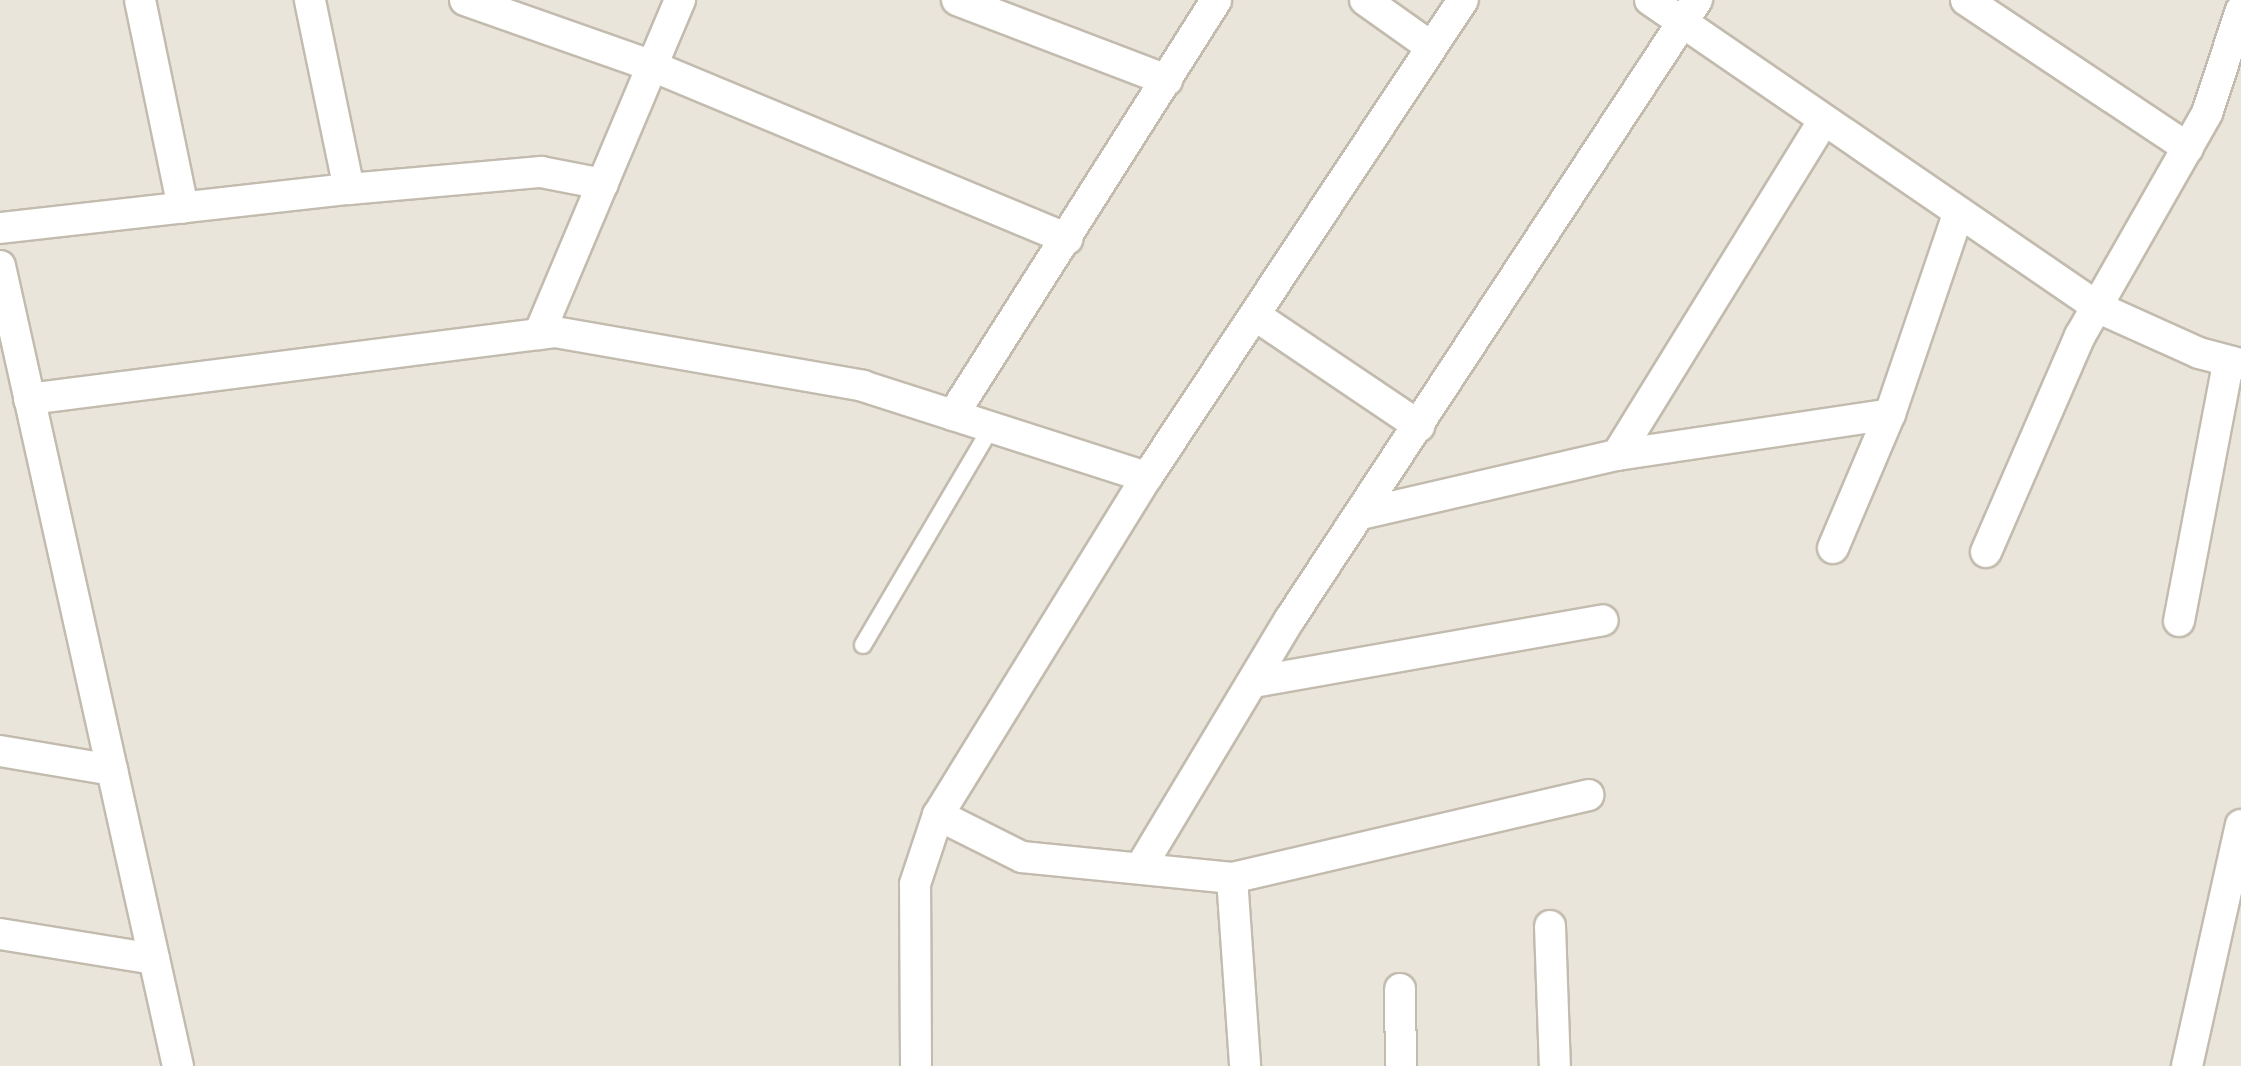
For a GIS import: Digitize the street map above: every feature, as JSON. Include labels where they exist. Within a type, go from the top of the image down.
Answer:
[{"type":"street","points":[[140,0],[183,208]]},
{"type":"street","points":[[310,0],[349,189]]},
{"type":"street","points":[[465,0],[652,66],[1067,239]]},
{"type":"street","points":[[538,334],[680,0]]},
{"type":"street","points":[[957,0],[1167,80]]},
{"type":"street","points":[[953,415],[1216,0]]},
{"type":"street","points":[[1365,0],[1430,46]]},
{"type":"street","points":[[916,1066],[915,884],[938,816],[1147,477],[1256,316],[1430,46],[1463,0]]},
{"type":"street","points":[[1650,0],[1690,11],[1822,123],[2099,308],[2235,364],[2179,621]]},
{"type":"street","points":[[1966,0],[2188,148]]},
{"type":"street","points":[[1986,552],[2080,336],[2099,308],[2207,113],[2241,10]]},
{"type":"street","points":[[1142,865],[1253,682],[1690,11]]},
{"type":"street","points":[[1617,455],[1822,123]]},
{"type":"street","points":[[0,228],[349,189],[541,172],[603,184]]},
{"type":"street","points":[[1833,548],[1889,414],[1958,214]]},
{"type":"street","points":[[0,266],[178,1066]]},
{"type":"street","points":[[1256,316],[1419,426]]},
{"type":"street","points":[[29,400],[538,334],[863,386],[1147,477]]},
{"type":"street","points":[[1362,514],[1617,455],[1889,414]]},
{"type":"street","points":[[1253,682],[1603,620]]},
{"type":"street","points":[[0,751],[112,770]]},
{"type":"street","points":[[938,816],[1022,857],[1142,865],[1232,878],[1588,795]]},
{"type":"street","points":[[2188,1066],[2241,825]]},
{"type":"street","points":[[1232,878],[1245,1066]]},
{"type":"street","points":[[1550,926],[1555,1066]]},
{"type":"street","points":[[0,934],[154,959]]},
{"type":"street","points":[[1400,989],[1401,1066]]},
{"type":"lane","points":[[863,645],[991,428]]},
{"type":"shaded area","points":[[0,0],[2241,0],[2241,1066],[0,1066]]}]
